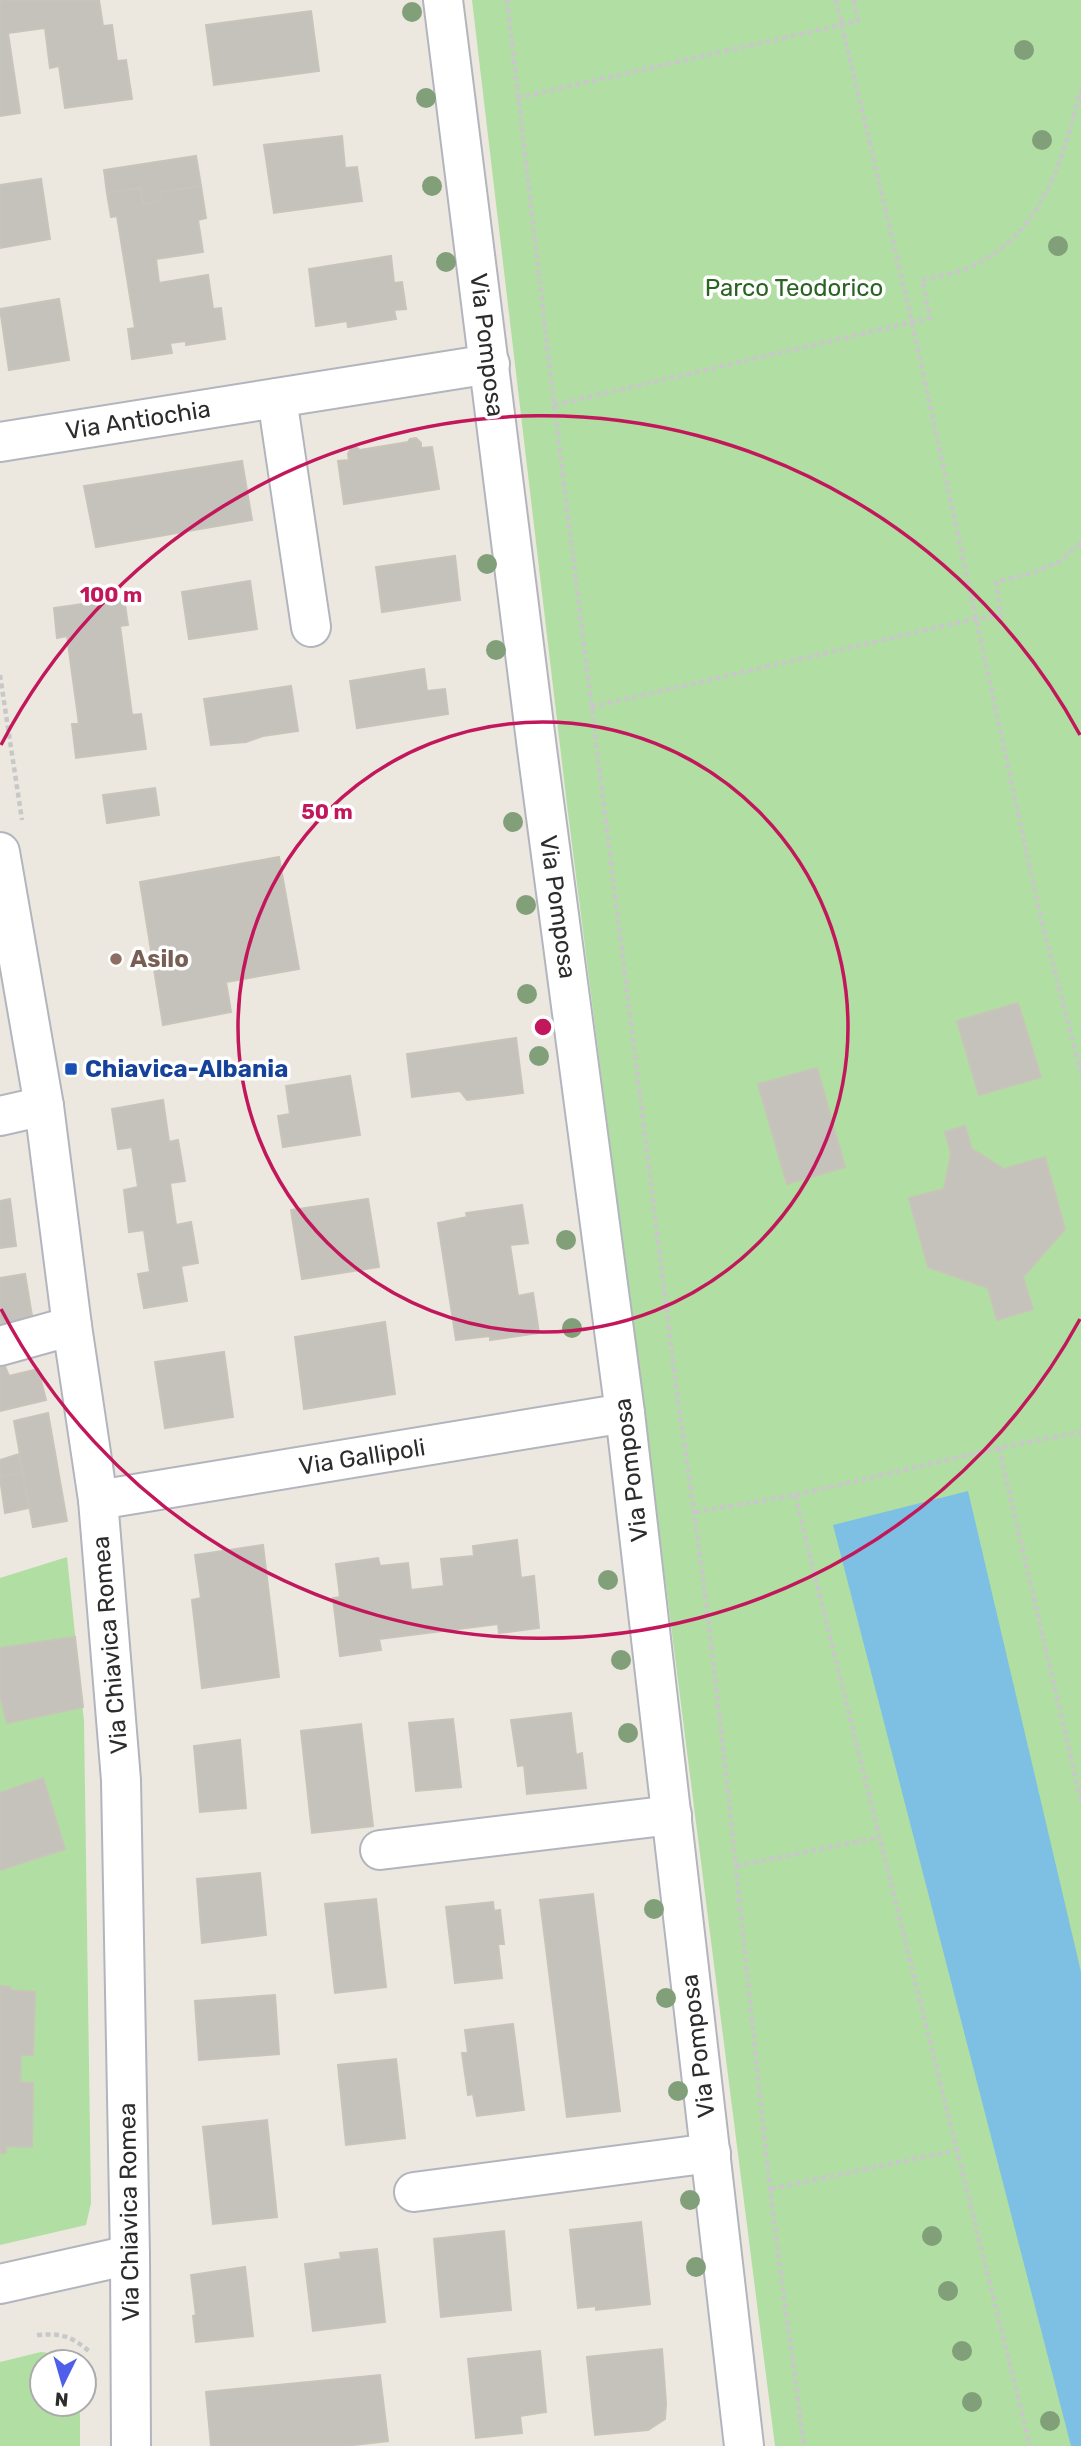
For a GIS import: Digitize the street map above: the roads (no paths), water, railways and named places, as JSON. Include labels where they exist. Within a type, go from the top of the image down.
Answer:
[{"type":"street","name":"Via Pomposa","points":[[443,0],[537,749],[625,1413],[744,2446]]},
{"type":"street","name":"Via Antiochia","points":[[0,442],[490,364]]},
{"type":"street","points":[[277,398],[310,627]]},
{"type":"street","name":"Via Chiavica Romea","points":[[11,838],[72,1325],[99,1500],[121,1780],[131,2255],[131,2446]]},
{"type":"street","points":[[0,1116],[44,1106]]},
{"type":"street","points":[[0,1346],[72,1325]]},
{"type":"street","name":"Via Gallipoli","points":[[99,1500],[625,1413]]},
{"type":"street","points":[[380,1850],[671,1815]]},
{"type":"street","name":"Via Pomposa","points":[[414,2192],[711,2153]]},
{"type":"street","points":[[0,2284],[131,2255]]},
{"type":"water","points":[[968,1491],[1081,1972],[1081,2446],[1071,2446],[833,1525]]},
{"type":"place","name":"Asilo","points":[[116,959]]},
{"type":"place","name":"Chiavica-Albania","points":[[71,1069]]},
{"type":"park label","name":"Parco Teodorico","points":[[794,288]]}]
